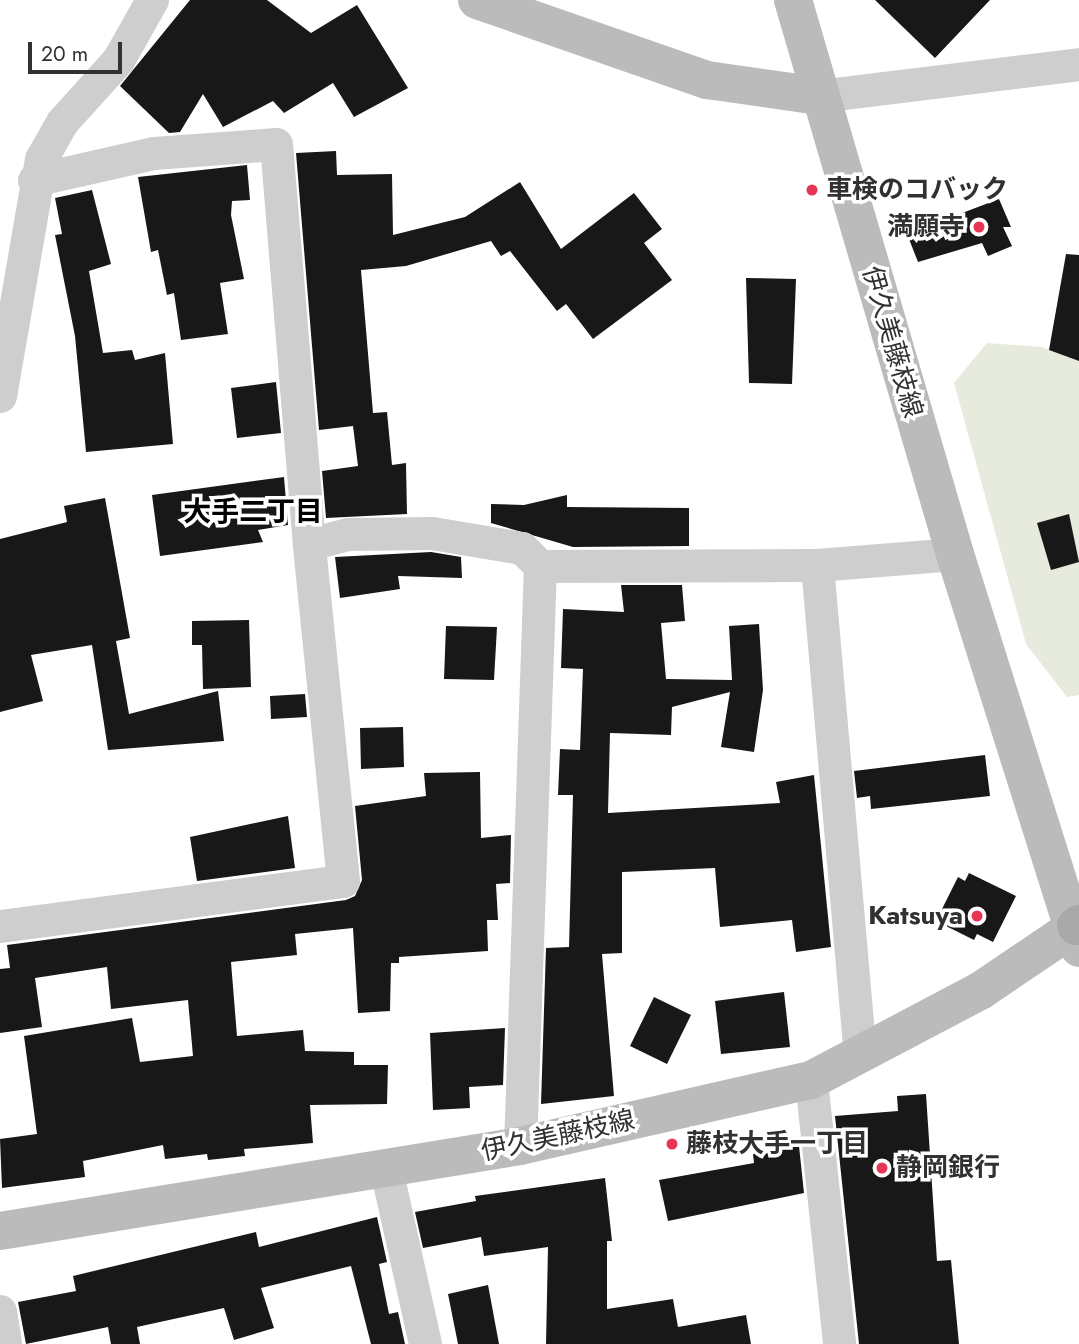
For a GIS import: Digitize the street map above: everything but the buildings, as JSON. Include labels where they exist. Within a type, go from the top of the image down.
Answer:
[{"type":"main road","points":[[477,0],[708,80],[820,96]]},
{"type":"main road","name":"伊久美藤枝線","points":[[0,1231],[520,1146],[811,1080],[979,991],[1078,933],[955,554],[793,0]]},
{"type":"street","points":[[0,396],[34,180],[62,122],[118,60],[152,0]]},
{"type":"street","points":[[820,96],[1079,64]]},
{"type":"street","points":[[0,926],[343,881],[309,544],[276,144],[155,153],[34,180]]},
{"type":"street","points":[[309,544],[348,534],[432,533],[522,548],[540,566],[817,565],[955,554]]},
{"type":"street","points":[[817,565],[860,1055]]},
{"type":"street","points":[[520,1146],[540,566]]},
{"type":"street","points":[[811,1080],[839,1344]]},
{"type":"street","points":[[386,1169],[425,1344]]},
{"type":"street","points":[[0,1311],[5,1344]]},
{"type":"shaded area","points":[[987,343],[1042,347],[1079,361],[1079,695],[1067,697],[1026,644],[954,383]]},
{"type":"place","name":"車検のコバック","points":[[812,190]]},
{"type":"place","name":"満願寺","points":[[979,227]]},
{"type":"place","name":"Katsuya","points":[[977,916]]},
{"type":"place","name":"藤枝大手一丁目","points":[[672,1144]]},
{"type":"place","name":"静岡銀行","points":[[882,1168]]},
{"type":"district","name":"大手二丁目","points":[[253,512]]}]
